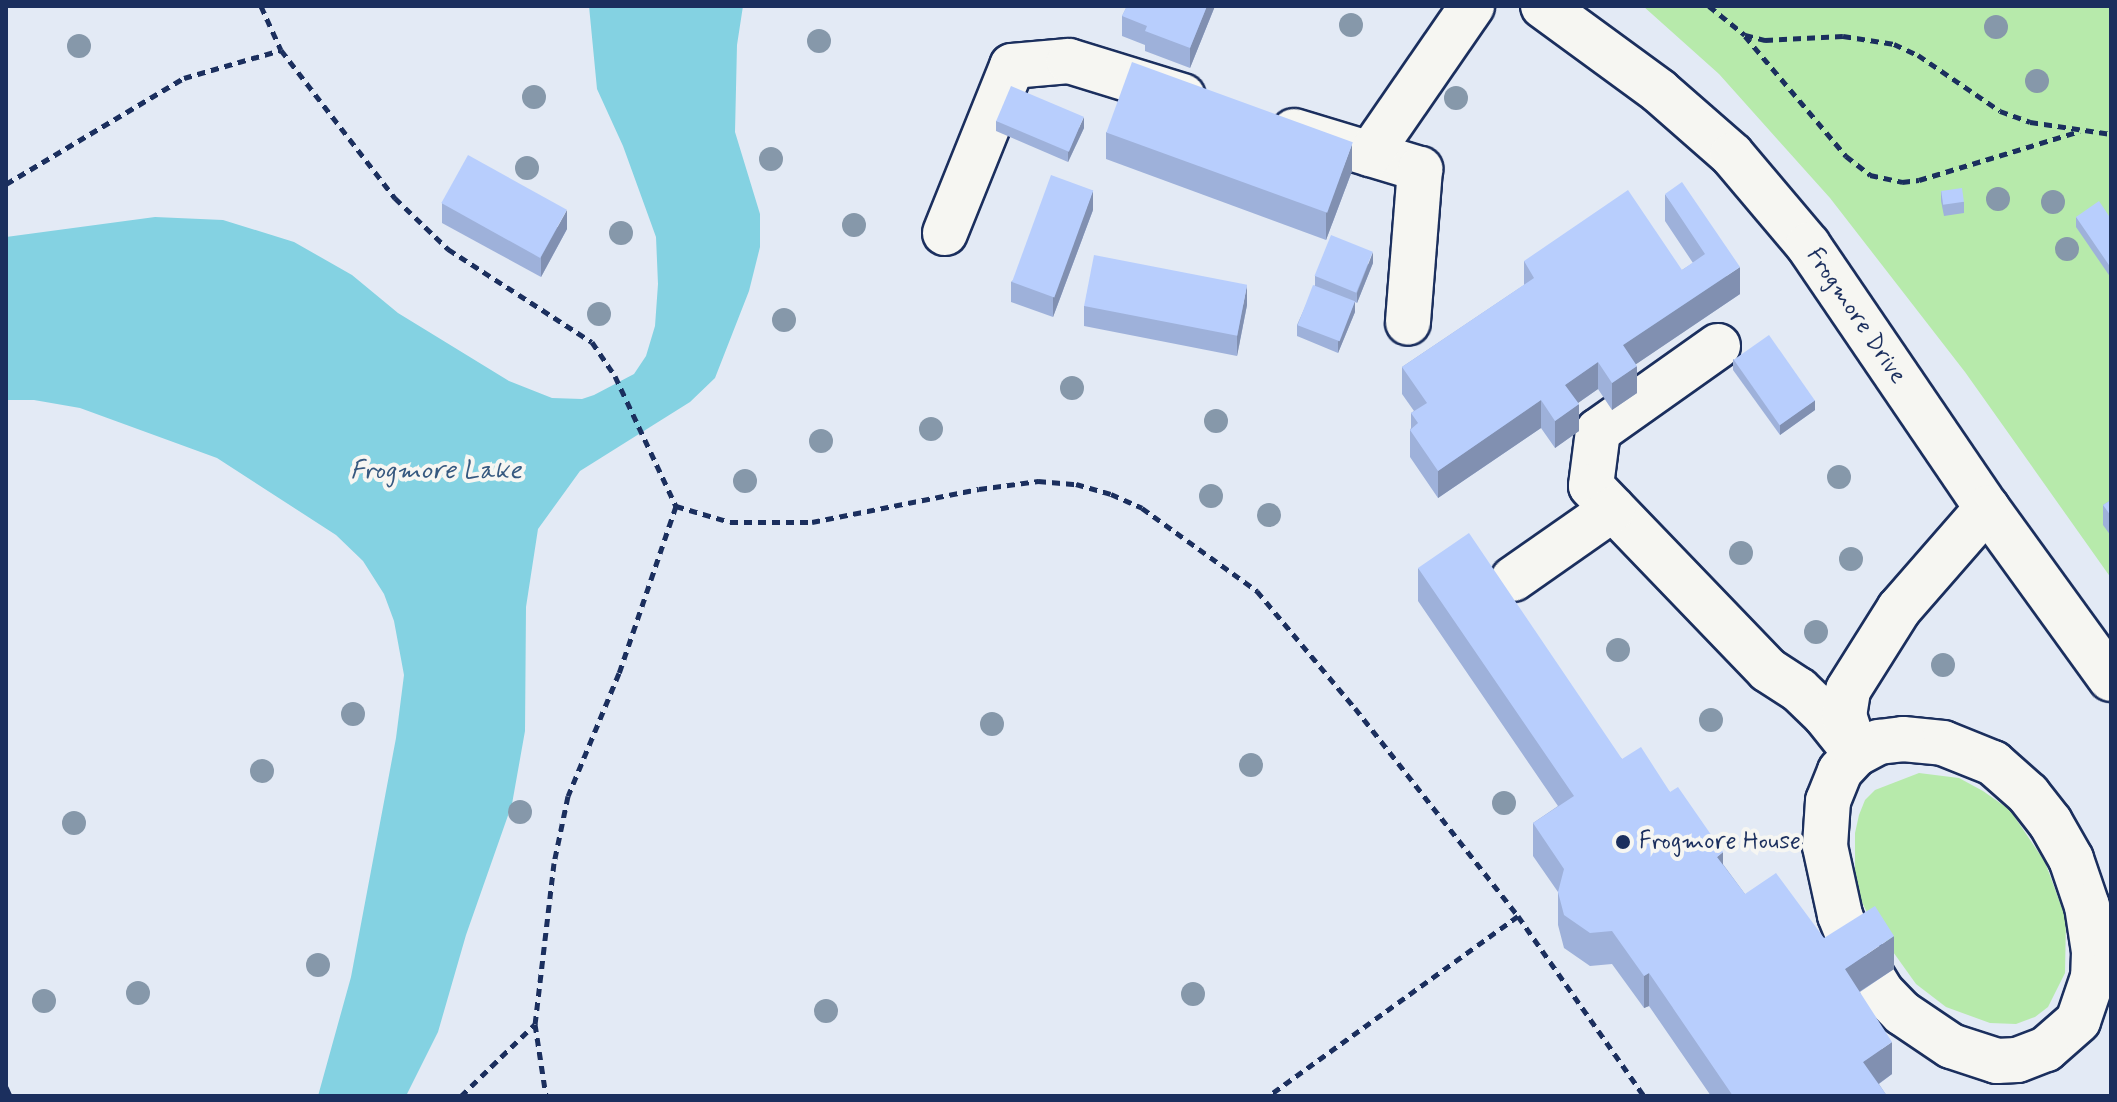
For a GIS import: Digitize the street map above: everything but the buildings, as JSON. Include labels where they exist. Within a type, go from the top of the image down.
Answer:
[{"type":"lane","points":[[1370,154],[1472,6]]},
{"type":"lane","name":"Frogmore Drive","points":[[1543,6],[1659,91],[1732,155],[1808,245],[1987,508],[2111,679]]},
{"type":"lane","points":[[945,233],[1012,66],[1069,61],[1420,169],[1408,323]]},
{"type":"lane","points":[[1718,346],[1598,431],[1591,486],[1768,670],[1799,690],[1825,715],[1856,754]]},
{"type":"lane","points":[[1856,754],[1844,716],[1848,690],[1899,609],[1987,508]]},
{"type":"lane","points":[[1513,579],[1613,509]]},
{"type":"lane","points":[[1903,739],[1943,743],[1967,751],[1993,763],[2016,780],[2050,822],[2081,883],[2094,952],[2088,998],[2078,1021],[2046,1049],[2017,1060],[1997,1061],[1951,1046],[1902,1013],[1865,967],[1840,915],[1825,846],[1831,789],[1840,771],[1856,754],[1879,742],[1903,739]]},
{"type":"path","points":[[261,6],[281,50],[406,208],[448,249],[592,342],[615,376],[676,506],[633,635],[568,796],[554,863],[535,1024],[546,1096]]},
{"type":"path","points":[[1709,6],[1745,35],[1846,156],[1870,175],[1902,182],[1919,180],[2083,130]]},
{"type":"path","points":[[1745,35],[1765,40],[1843,36],[1894,44],[1918,55],[2000,111],[2030,122],[2111,134]]},
{"type":"path","points":[[6,184],[184,78],[281,50]]},
{"type":"path","points":[[676,506],[707,518],[730,522],[812,522],[866,513],[926,497],[1038,481],[1076,484],[1111,494],[1142,508],[1257,591],[1355,708],[1518,916],[1644,1096]]},
{"type":"path","points":[[1268,1096],[1518,916]]},
{"type":"path","points":[[461,1096],[535,1024]]},
{"type":"path","points":[[6,1087],[10,1096]]},
{"type":"green space","points":[[1643,6],[2111,6],[2111,578],[1965,372],[1830,198],[1719,74]]},
{"type":"green space","points":[[1919,773],[1959,778],[2010,810],[2045,862],[2066,919],[2065,973],[2048,1007],[2035,1017],[2016,1024],[1990,1023],[1946,1007],[1916,984],[1871,921],[1860,898],[1855,871],[1855,833],[1865,800],[1875,790]]},
{"type":"water","name":"Frogmore Lake","points":[[589,6],[743,6],[737,45],[735,132],[760,214],[760,247],[749,291],[715,378],[690,402],[580,471],[538,529],[526,607],[525,731],[512,804],[466,935],[438,1032],[406,1096],[318,1096],[351,977],[396,738],[404,675],[394,621],[384,594],[363,561],[336,535],[217,458],[80,408],[34,400],[6,400],[6,237],[155,217],[223,220],[294,242],[352,275],[398,313],[509,381],[552,398],[582,399],[594,395],[634,374],[646,356],[655,326],[658,284],[656,237],[623,146],[597,89]]},
{"type":"place","name":"Frogmore House","points":[[1623,842]]}]
